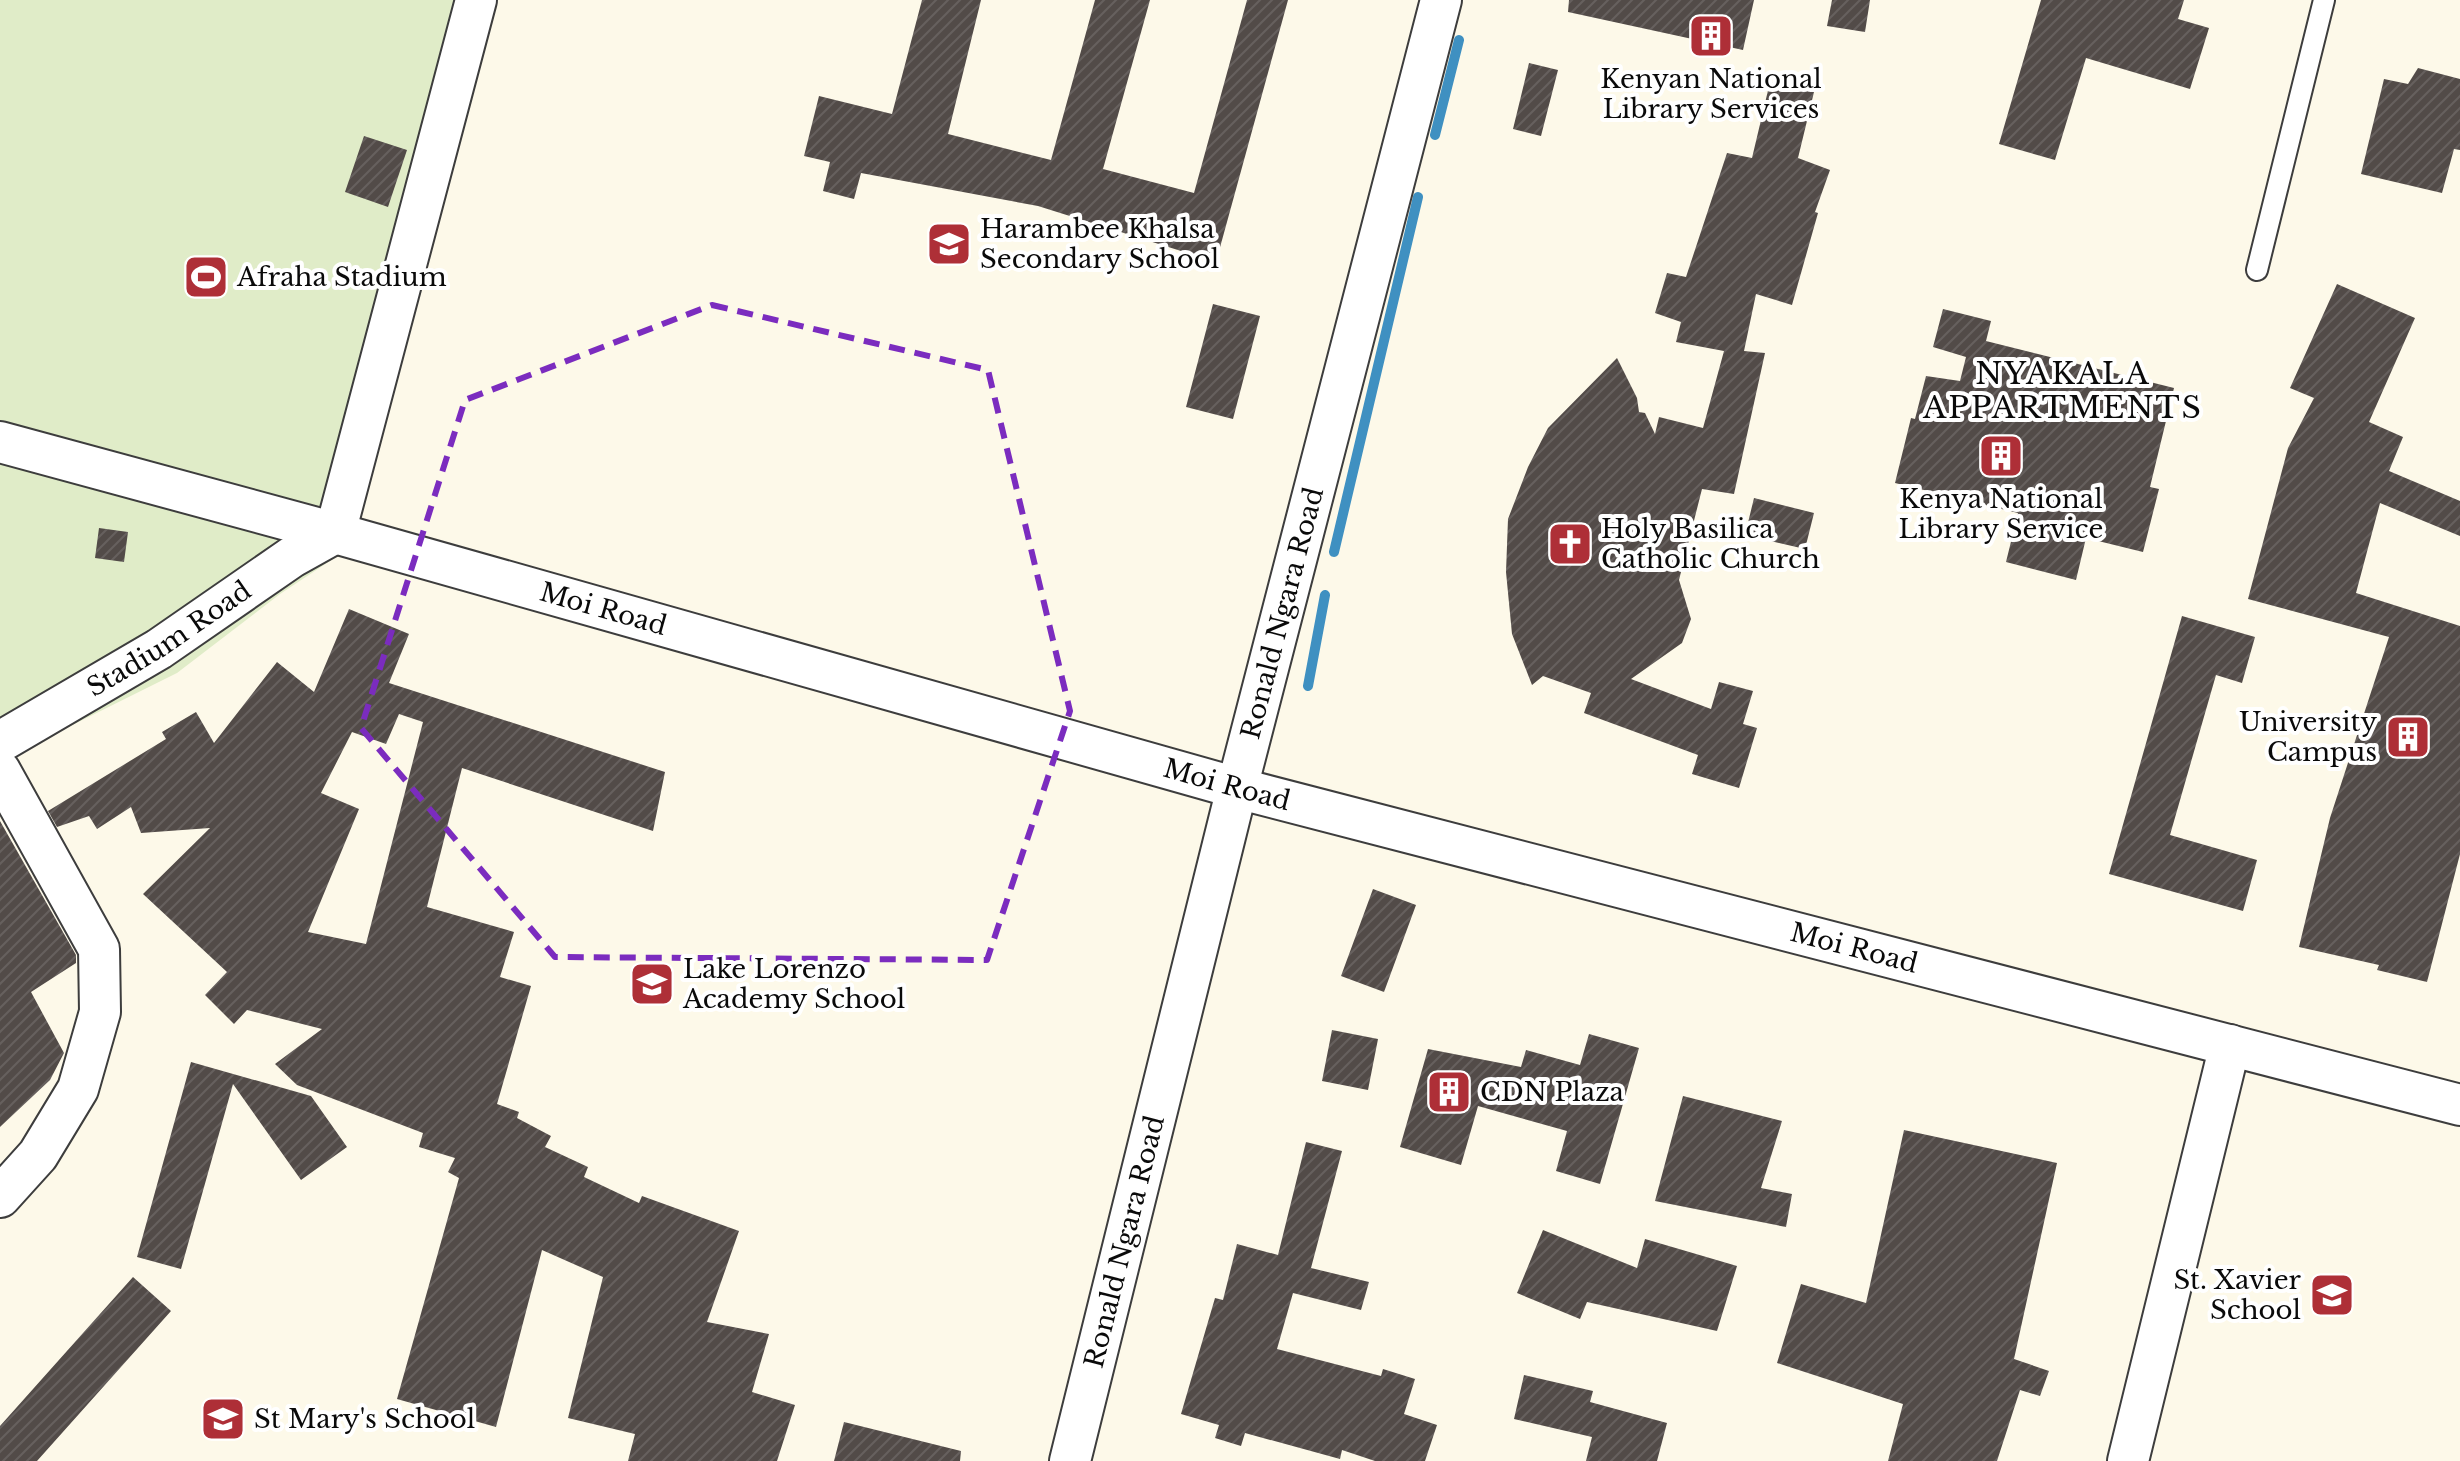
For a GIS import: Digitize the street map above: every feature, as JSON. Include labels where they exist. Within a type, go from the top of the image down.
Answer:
[{"type":"street","points":[[335,533],[476,0]]},
{"type":"street","name":"Ronald Ngara Road","points":[[1070,1461],[1237,788],[1441,0]]},
{"type":"street","name":"Moi Road","points":[[0,442],[335,533],[1237,788],[2460,1105]]},
{"type":"street","name":"Stadium Road","points":[[0,742],[159,649],[292,557],[335,533]]},
{"type":"street","points":[[0,771],[99,949],[100,1012],[78,1089],[38,1155],[0,1197]]},
{"type":"street","points":[[2128,1461],[2230,1045]]},
{"type":"lane","points":[[2257,270],[2324,0]]},
{"type":"highlighted area","points":[[712,305],[988,370],[1070,711],[987,960],[555,957],[361,728],[465,400]]},
{"type":"green space","name":"Afraha Stadium","points":[[0,0],[482,0],[342,553],[280,594],[177,673],[0,761]]},
{"type":"building","points":[[922,0],[981,0],[948,134],[1051,160],[1095,0],[1150,0],[1103,169],[1194,193],[1247,0],[1288,0],[1216,262],[1038,206],[861,173],[854,199],[823,191],[830,162],[804,156],[819,96],[892,114]]},
{"type":"building","name":"Kenyan National Library Services","points":[[1569,0],[1754,0],[1743,50],[1568,12]]},
{"type":"building","points":[[1832,0],[1870,0],[1865,32],[1827,26]]},
{"type":"building","points":[[2041,0],[2184,0],[2178,19],[2209,28],[2190,89],[2086,58],[2055,160],[1999,144]]},
{"type":"building","points":[[1529,63],[1558,70],[1541,136],[1513,129]]},
{"type":"building","points":[[2418,68],[2460,79],[2460,150],[2454,149],[2442,193],[2361,174],[2384,79],[2408,84]]},
{"type":"building","points":[[1770,82],[1814,92],[1798,158],[1830,170],[1815,212],[1818,213],[1792,305],[1756,294],[1744,351],[1765,353],[1734,494],[1702,489],[1679,580],[1691,619],[1682,643],[1631,679],[1711,709],[1719,682],[1753,691],[1743,724],[1757,728],[1739,788],[1692,774],[1698,755],[1584,713],[1591,693],[1543,676],[1532,685],[1512,634],[1506,572],[1508,519],[1528,467],[1548,428],[1617,358],[1637,398],[1639,412],[1645,413],[1655,434],[1659,417],[1703,428],[1724,351],[1676,342],[1681,322],[1655,313],[1667,273],[1686,277],[1727,153],[1752,158]]},
{"type":"building","points":[[364,136],[407,150],[388,207],[345,192]]},
{"type":"building","points":[[2337,284],[2415,318],[2369,422],[2403,437],[2389,471],[2460,501],[2460,536],[2380,503],[2356,593],[2460,626],[2460,854],[2427,982],[2377,970],[2379,965],[2299,947],[2330,818],[2389,637],[2248,599],[2288,448],[2314,398],[2290,388]]},
{"type":"building","points":[[1213,304],[1260,316],[1233,419],[1186,407]]},
{"type":"building","name":"Kenya National Library Service","points":[[1943,309],[1991,321],[1986,341],[2174,388],[2150,487],[2159,489],[2143,552],[2086,538],[2076,580],[2006,562],[2018,513],[1895,483],[1911,418],[1915,419],[1926,376],[1960,381],[1966,357],[1933,347]]},
{"type":"building","points":[[1754,498],[1814,513],[1805,549],[1745,535]]},
{"type":"building","points":[[99,528],[128,532],[124,562],[95,558]]},
{"type":"building","points":[[349,609],[409,634],[389,683],[665,772],[653,831],[462,768],[427,907],[514,932],[500,977],[531,986],[497,1104],[519,1112],[517,1118],[551,1136],[545,1147],[588,1167],[584,1177],[639,1203],[642,1196],[739,1231],[707,1322],[769,1334],[752,1392],[795,1405],[777,1461],[628,1461],[635,1434],[568,1418],[603,1277],[542,1250],[496,1427],[397,1399],[459,1178],[448,1172],[455,1158],[419,1147],[423,1133],[297,1085],[275,1064],[322,1029],[247,1010],[234,1024],[205,995],[227,972],[143,894],[210,828],[141,833],[131,807],[97,829],[89,816],[57,827],[48,811],[166,739],[162,732],[196,712],[214,743],[277,662],[314,692]],"holes":[[[399,714],[423,722],[366,944],[308,932],[359,809],[321,793],[352,732],[386,744]]]},
{"type":"building","points":[[2182,616],[2255,637],[2242,683],[2216,675],[2170,835],[2257,860],[2243,911],[2109,874]]},
{"type":"building","points":[[0,821],[76,955],[76,963],[31,992],[64,1053],[50,1080],[0,1127]]},
{"type":"building","points":[[1373,889],[1416,905],[1384,992],[1341,976]]},
{"type":"building","points":[[1332,1030],[1378,1039],[1368,1090],[1322,1081]]},
{"type":"building","name":"CDN Plaza","points":[[1589,1034],[1639,1048],[1600,1184],[1556,1171],[1567,1131],[1478,1106],[1461,1165],[1400,1147],[1428,1049],[1521,1067],[1526,1050],[1580,1065]]},
{"type":"building","points":[[191,1062],[311,1096],[347,1147],[301,1180],[233,1084],[181,1269],[137,1257]]},
{"type":"building","points":[[1683,1096],[1782,1121],[1761,1188],[1792,1194],[1786,1227],[1655,1201]]},
{"type":"building","points":[[1904,1130],[2057,1163],[2014,1359],[2049,1371],[2040,1396],[2020,1390],[1997,1461],[1888,1461],[1903,1404],[1777,1363],[1801,1284],[1866,1303]]},
{"type":"building","points":[[1306,1142],[1342,1151],[1311,1268],[1369,1282],[1361,1310],[1293,1293],[1277,1349],[1381,1376],[1383,1369],[1415,1379],[1404,1414],[1437,1425],[1425,1461],[1375,1461],[1342,1450],[1340,1459],[1245,1433],[1241,1446],[1215,1438],[1219,1425],[1181,1414],[1215,1298],[1223,1300],[1237,1244],[1278,1255]]},
{"type":"building","points":[[1543,1230],[1637,1268],[1645,1239],[1737,1266],[1717,1331],[1587,1302],[1580,1319],[1517,1293]]},
{"type":"building","points":[[133,1277],[171,1311],[37,1461],[0,1461],[0,1426]]},
{"type":"building","points":[[1524,1375],[1593,1391],[1590,1402],[1667,1423],[1657,1461],[1586,1461],[1592,1437],[1514,1419]]},
{"type":"building","points":[[844,1422],[961,1451],[960,1461],[834,1461]]},
{"type":"waterway","points":[[1435,135],[1459,40]]},
{"type":"waterway","points":[[1334,552],[1418,197]]},
{"type":"waterway","points":[[1308,686],[1325,595]]},
{"type":"place","name":"Kenyan National Library Services","points":[[1711,36]]},
{"type":"place","name":"Harambee Khalsa Secondary School","points":[[949,244]]},
{"type":"place","name":"Afraha Stadium","points":[[206,277]]},
{"type":"place","name":"Kenya National Library Service","points":[[2001,456]]},
{"type":"place","name":"Holy Basilica Catholic Church","points":[[1570,544]]},
{"type":"place","name":"University Campus","points":[[2408,737]]},
{"type":"place","name":"Lake Lorenzo Academy School","points":[[652,984]]},
{"type":"place","name":"CDN Plaza","points":[[1449,1092]]},
{"type":"place","name":"St. Xavier School","points":[[2332,1295]]},
{"type":"place","name":"St Mary's School","points":[[223,1419]]},
{"type":"district","name":"NYAKALA APPARTMENTS","points":[[2063,390]]}]
